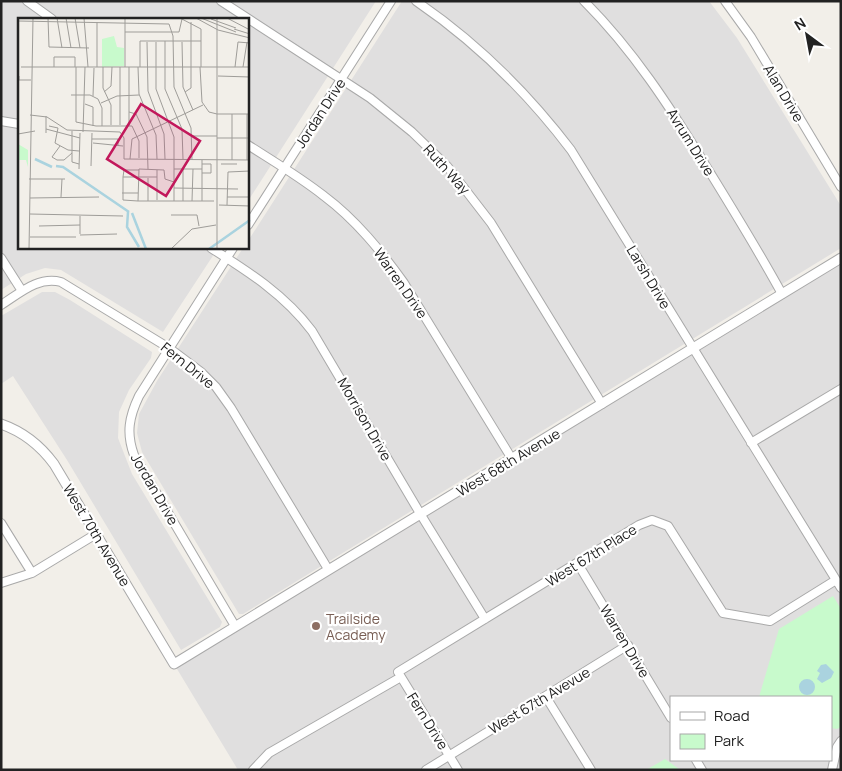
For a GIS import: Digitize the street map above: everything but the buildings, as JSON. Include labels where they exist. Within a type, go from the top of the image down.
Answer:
[{"type":"street","points":[[27,1],[51,18]]},
{"type":"street","name":"Ruth Way","points":[[221,1],[247,18]]},
{"type":"street","name":"Jordan Drive","points":[[249,223],[391,1]]},
{"type":"street","name":"Larsh Drive","points":[[416,1],[483,52],[551,124],[588,176],[692,349],[841,588]]},
{"type":"street","name":"Avrum Drive","points":[[584,1],[619,39],[653,83],[760,254],[782,294]]},
{"type":"street","name":"Alan Drive","points":[[725,1],[750,37],[841,187]]},
{"type":"street","name":"Ruth Way","points":[[249,19],[370,98],[412,132],[463,185],[491,223],[602,404]]},
{"type":"street","points":[[1,121],[18,124]]},
{"type":"street","name":"Warren Drive","points":[[249,146],[284,168],[339,208],[365,233],[388,260],[512,459]]},
{"type":"street","name":"Morrison Drive","points":[[213,249],[276,292],[304,320],[331,361],[421,515],[485,619]]},
{"type":"street","name":"Jordan Drive","points":[[232,249],[134,407],[129,424],[129,439],[138,462],[235,626]]},
{"type":"street","points":[[1,258],[22,291]]},
{"type":"street","name":"West 68th Avenue","points":[[174,664],[841,258]]},
{"type":"street","name":"Fern Drive","points":[[1,305],[22,291],[47,280],[61,282],[71,286],[169,348],[201,372],[225,398],[328,569]]},
{"type":"street","points":[[751,444],[841,389]]},
{"type":"street","name":"West 70th Avenue","points":[[1,424],[29,437],[44,450],[174,664]]},
{"type":"street","name":"West 67th Place","points":[[254,770],[269,753],[639,525],[652,520],[668,526],[723,613],[770,621],[836,580]]},
{"type":"street","points":[[1,523],[32,573]]},
{"type":"street","points":[[1,583],[32,573],[96,534]]},
{"type":"street","name":"Warren Drive","points":[[578,564],[670,716]]},
{"type":"street","name":"West 67th Avevue","points":[[426,770],[628,645]]},
{"type":"street","name":"Fern Drive","points":[[399,674],[458,770]]},
{"type":"street","points":[[546,697],[591,770]]},
{"type":"street","points":[[832,770],[837,747],[841,742]]},
{"type":"shaded area","points":[[1,1],[376,1],[249,199],[249,18],[18,18],[18,249],[217,249],[163,332],[61,270],[45,268],[26,274],[1,290]]},
{"type":"shaded area","points":[[402,1],[709,1],[737,38],[841,206],[841,248],[243,614],[239,614],[142,452],[137,433],[139,414],[157,381],[242,249],[249,249],[249,239]]},
{"type":"shaded area","points":[[841,259],[841,770],[238,770],[174,664]]},
{"type":"shaded area","points":[[42,292],[55,292],[70,300],[152,352],[151,358],[129,390],[119,412],[118,438],[132,474],[222,622],[220,627],[181,650],[67,460],[13,376],[1,384],[1,316]]},
{"type":"green space","points":[[833,596],[841,609],[841,727],[832,728],[832,696],[759,696],[779,629]]},
{"type":"green space","points":[[665,759],[679,769],[646,770]]},
{"type":"water","points":[[826,664],[834,672],[831,678],[822,683],[817,679],[820,673],[817,671],[821,665]]},
{"type":"water","points":[[807,679],[813,681],[815,687],[813,693],[807,695],[801,693],[799,687],[801,681]]},
{"type":"place","name":"Trailside Academy","points":[[316,626]]}]
